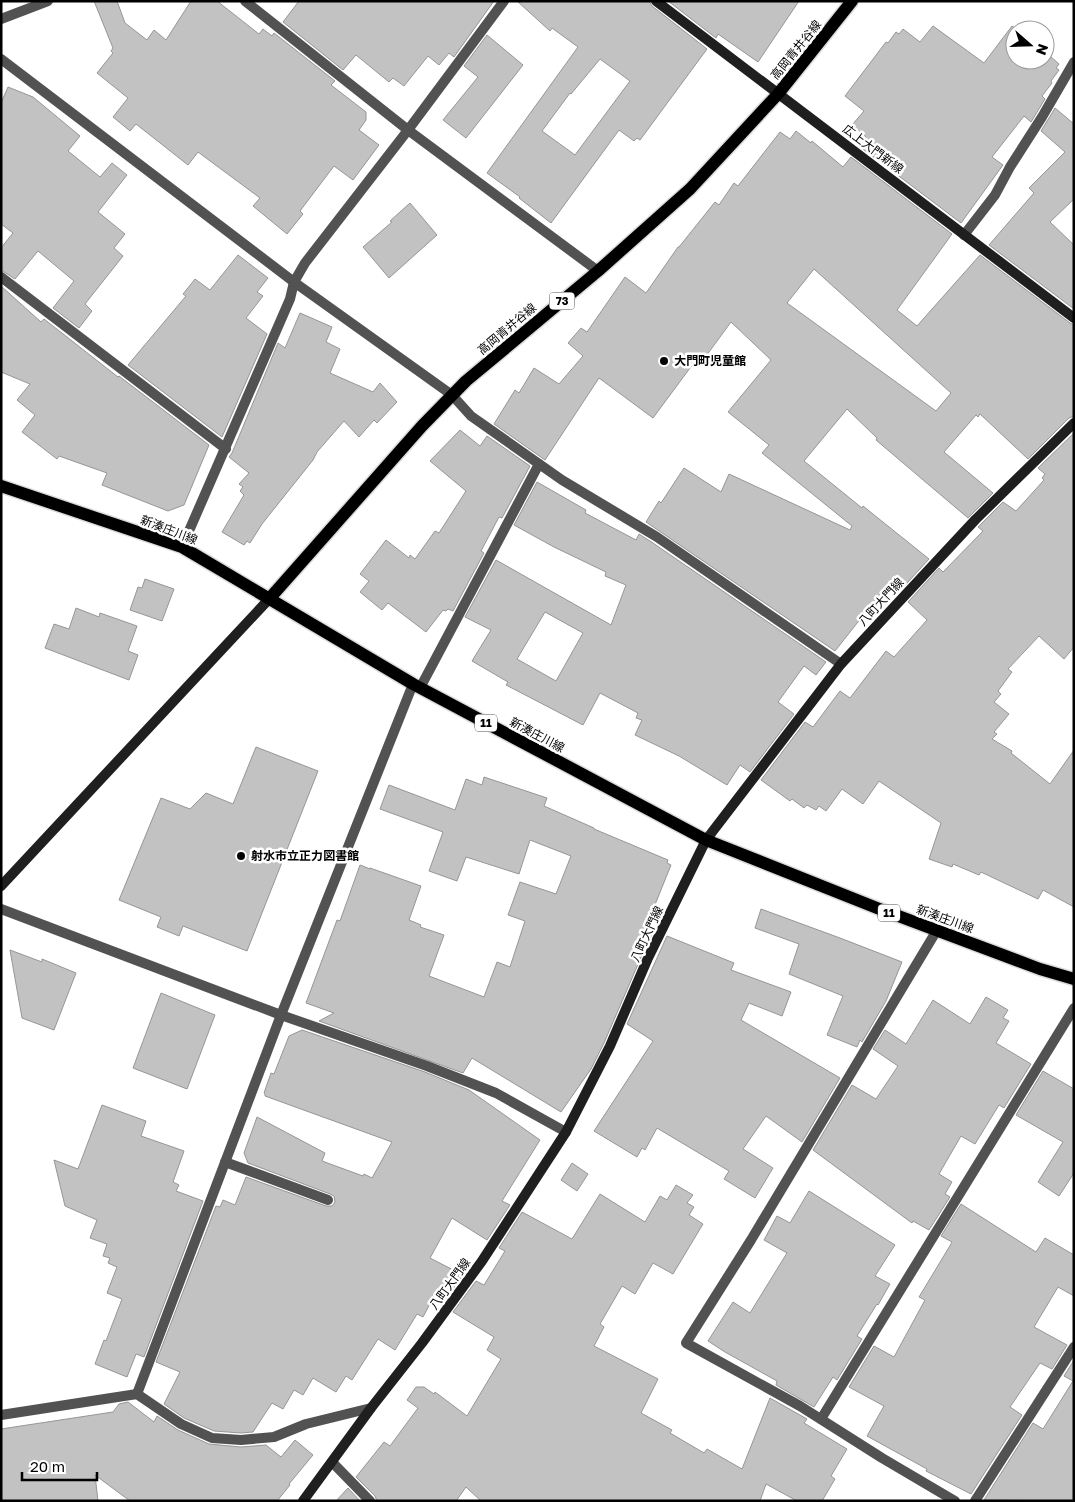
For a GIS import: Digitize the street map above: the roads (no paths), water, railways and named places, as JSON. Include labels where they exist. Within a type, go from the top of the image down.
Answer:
[{"type":"main road","name":"広上大門新線","points":[[656,1],[1074,318]]},
{"type":"main road","name":"高岡青井谷線","points":[[270,598],[422,426],[466,381],[598,270],[690,189],[778,94],[852,1]]},
{"type":"main road","name":"八町大門線","points":[[303,1501],[482,1261],[566,1132],[610,1046],[648,958],[706,840],[840,664],[976,519],[1074,423]]},
{"type":"main road","name":"新湊庄川線","points":[[1,486],[182,547],[416,686],[706,840],[877,908],[1040,969],[1074,979]]},
{"type":"main road","points":[[1,886],[270,598]]},
{"type":"street","points":[[1,19],[48,1]]},
{"type":"street","points":[[245,1],[408,130],[598,270]]},
{"type":"street","points":[[182,547],[290,299],[294,282],[304,263],[408,130],[504,1]]},
{"type":"street","points":[[1,59],[294,282],[452,395],[471,416],[562,480],[657,537],[840,664]]},
{"type":"street","points":[[964,235],[995,195],[1074,62]]},
{"type":"street","points":[[1,277],[226,448]]},
{"type":"street","points":[[137,1394],[281,1016],[416,686],[539,464]]},
{"type":"street","points":[[1,909],[281,1016],[427,1066],[496,1093],[566,1132]]},
{"type":"street","points":[[937,930],[751,1240],[686,1343],[800,1406],[955,1501]]},
{"type":"street","points":[[821,1419],[1074,1008]]},
{"type":"street","points":[[225,1162],[328,1200]]},
{"type":"street","points":[[975,1501],[1074,1347]]},
{"type":"street","points":[[1,1415],[137,1394],[182,1424],[212,1438],[241,1440],[274,1437],[306,1424],[371,1408]]},
{"type":"street","points":[[332,1462],[370,1501]]},
{"type":"place","name":"大門町児童館","points":[[664,361]]},
{"type":"place","name":"射水市立正力図書館","points":[[241,856]]}]
